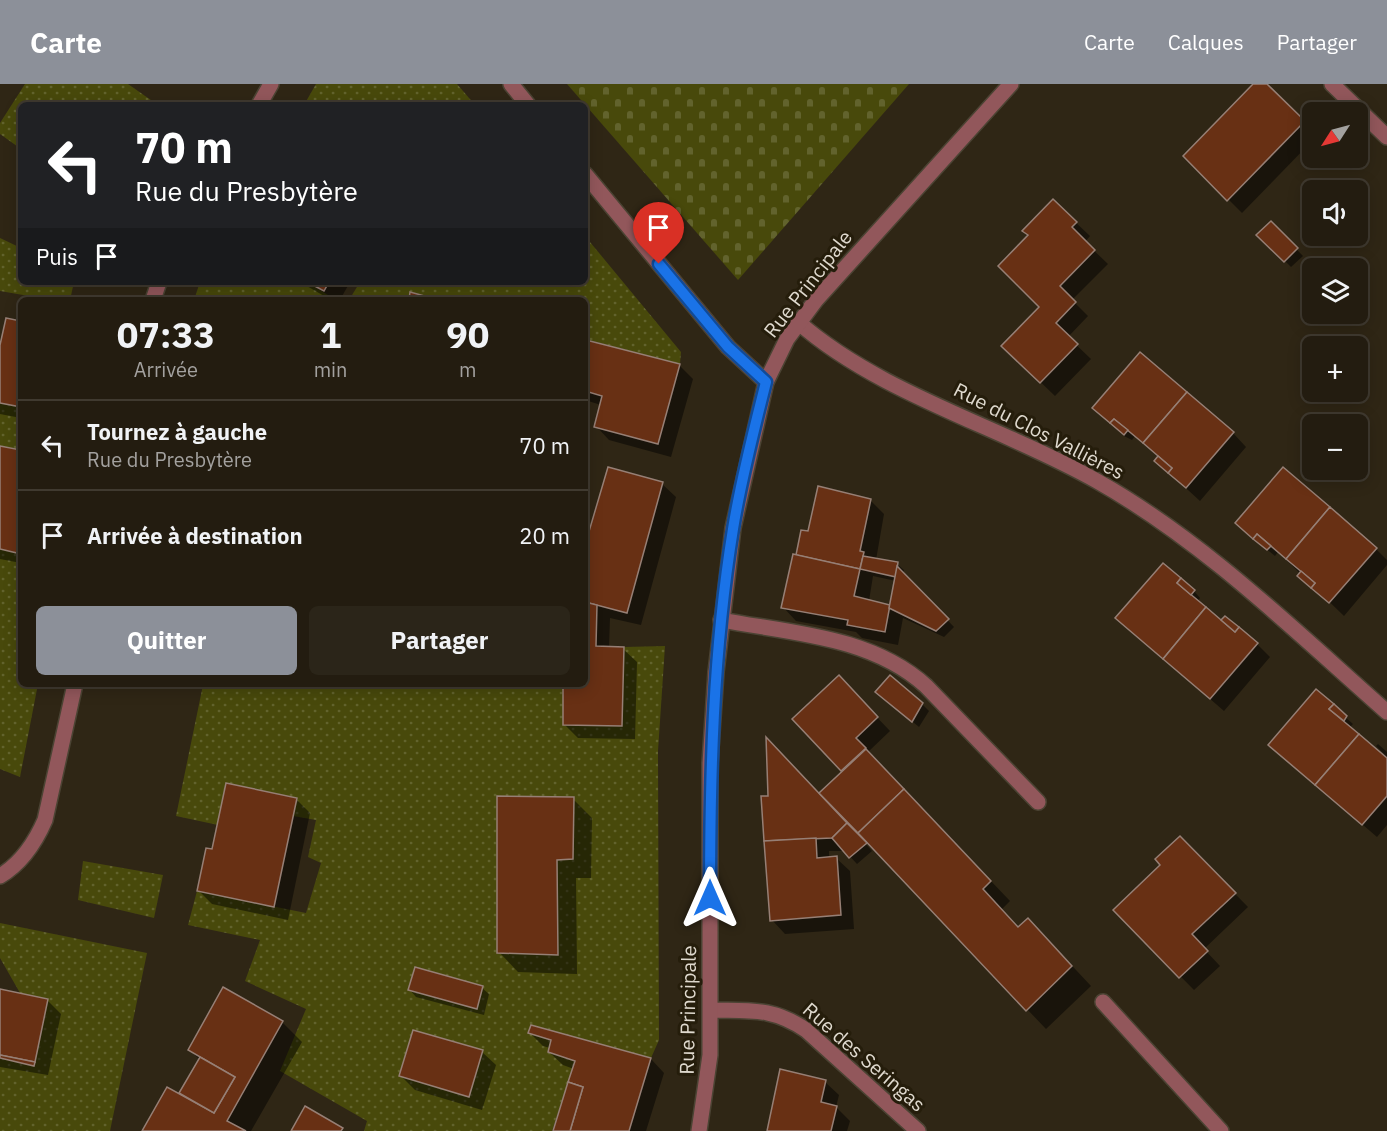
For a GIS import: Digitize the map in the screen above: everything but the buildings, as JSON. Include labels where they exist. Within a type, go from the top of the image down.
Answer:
[{"type":"street","points":[[261,102],[271,84]]},
{"type":"street","points":[[511,84],[526,102]]},
{"type":"street","name":"Rue Principale","points":[[699,1131],[707,1089],[711,1010],[710,763],[720,620],[741,486],[766,382],[777,357],[798,322],[1011,84]]},
{"type":"street","points":[[1332,84],[1387,137]]},
{"type":"street","points":[[588,178],[728,347],[766,382]]},
{"type":"street","name":"Rue du Clos Vallières","points":[[798,322],[823,344],[864,369],[1062,462],[1135,504],[1198,549],[1387,712]]},
{"type":"street","points":[[720,620],[846,644],[888,658],[908,670],[926,686],[1038,802]]},
{"type":"street","points":[[0,876],[24,855],[36,840],[45,820],[74,687]]},
{"type":"street","points":[[1103,1002],[1221,1131]]},
{"type":"street","name":"Rue des Seringas","points":[[711,1010],[761,1011],[776,1013],[790,1019],[806,1030],[918,1131]]},
{"type":"green space","points":[[25,84],[128,84],[154,102],[18,102],[18,147],[0,134],[0,123]]},
{"type":"green space","points":[[316,84],[457,84],[472,102],[306,102]]},
{"type":"green space","points":[[567,84],[909,84],[738,280],[588,108],[588,102],[583,102]]},
{"type":"green space","points":[[0,238],[18,247],[18,285],[73,285],[71,297],[35,297],[0,291]]},
{"type":"green space","points":[[588,240],[681,352],[680,364],[588,340],[588,297],[351,297],[358,285],[588,285]]},
{"type":"green space","points":[[199,285],[312,285],[331,297],[195,297]]},
{"type":"green space","points":[[0,403],[18,406],[18,449],[0,446]]},
{"type":"green space","points":[[0,549],[17,553],[18,550],[18,687],[37,687],[20,777],[0,769]]},
{"type":"green space","points":[[665,646],[658,751],[659,1040],[651,1058],[531,1025],[528,1033],[551,1040],[548,1052],[575,1061],[552,1131],[364,1131],[367,1121],[280,1071],[306,1009],[245,981],[260,940],[188,925],[197,891],[306,913],[321,863],[308,857],[316,820],[293,816],[296,798],[226,784],[218,825],[176,816],[203,687],[563,687],[563,725],[622,726],[624,647]],"holes":[[[415,967],[483,986],[477,1009],[408,990]]]},
{"type":"green space","points":[[83,861],[163,875],[154,918],[78,900]]},
{"type":"green space","points":[[0,923],[147,953],[110,1131],[0,1131],[0,1058],[34,1065],[48,999],[20,993],[0,958]]},
{"type":"route","points":[[659,264],[732,352],[766,382],[741,486],[720,620],[710,763],[710,898]]}]
